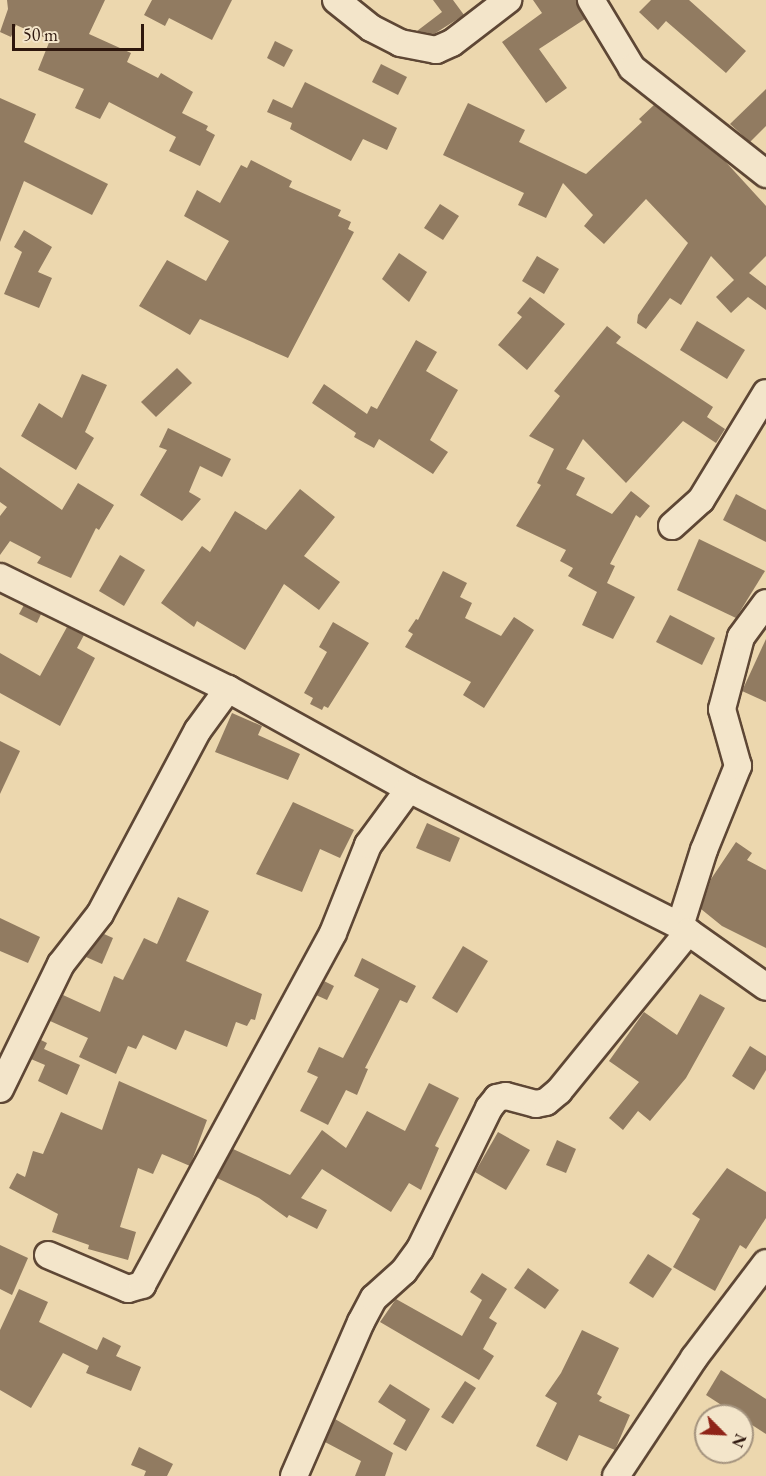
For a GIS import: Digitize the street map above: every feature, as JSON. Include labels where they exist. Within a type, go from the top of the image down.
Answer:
[{"type":"street","points":[[336,0],[371,28],[400,43],[436,50],[452,44],[508,0]]},
{"type":"street","points":[[591,0],[632,68],[766,174]]},
{"type":"street","points":[[672,526],[701,500],[766,393]]},
{"type":"street","points":[[0,577],[228,689],[409,789],[684,929],[766,987]]},
{"type":"street","points":[[294,1476],[361,1322],[374,1298],[404,1271],[420,1249],[489,1108],[497,1098],[506,1096],[536,1104],[546,1102],[559,1092],[684,929],[704,850],[738,766],[722,709],[741,637],[766,603]]},
{"type":"street","points":[[0,1089],[61,964],[100,914],[198,730],[228,689]]},
{"type":"street","points":[[48,1255],[128,1289],[142,1285],[333,933],[368,845],[409,789]]},
{"type":"street","points":[[616,1476],[694,1358],[766,1263]]},
{"type":"building","points":[[7,0],[105,0],[89,34],[131,53],[127,62],[158,78],[161,73],[193,92],[182,113],[208,126],[206,130],[215,135],[200,166],[169,151],[176,137],[109,102],[100,119],[75,108],[84,89],[38,70],[50,40],[16,25],[11,37],[0,32],[8,9]]},
{"type":"building","points":[[152,0],[232,0],[212,40],[169,18],[165,26],[144,15]]},
{"type":"building","points":[[433,0],[453,0],[464,15],[434,34],[417,31],[442,12]]},
{"type":"building","points":[[533,0],[576,0],[585,19],[539,49],[567,88],[546,103],[502,42],[542,13]]},
{"type":"building","points":[[651,0],[689,0],[746,51],[726,73],[666,21],[658,30],[639,12]]},
{"type":"building","points":[[275,41],[293,50],[284,67],[267,58]]},
{"type":"building","points":[[381,64],[407,77],[398,95],[372,82]]},
{"type":"building","points":[[305,82],[397,128],[387,150],[363,139],[351,161],[290,129],[292,123],[267,112],[273,99],[292,108]]},
{"type":"building","points":[[766,89],[766,126],[750,142],[730,124]]},
{"type":"building","points":[[0,98],[36,114],[24,142],[108,184],[92,215],[24,181],[0,242]]},
{"type":"building","points":[[468,103],[525,130],[519,142],[586,174],[642,122],[639,119],[654,105],[724,160],[766,206],[766,256],[749,273],[766,286],[766,310],[748,297],[731,313],[716,297],[734,280],[711,256],[681,305],[670,298],[646,329],[637,323],[638,315],[688,243],[646,199],[604,244],[584,226],[593,215],[563,183],[546,218],[518,205],[524,193],[443,155]]},
{"type":"building","points":[[251,160],[292,181],[289,187],[341,210],[338,216],[351,222],[348,229],[354,232],[288,358],[200,319],[190,335],[139,306],[167,260],[206,281],[229,241],[184,216],[197,190],[220,203],[241,165],[247,168]]},
{"type":"building","points":[[440,204],[459,216],[443,240],[424,228]]},
{"type":"building","points":[[24,230],[52,247],[38,272],[52,278],[39,308],[4,294],[22,252],[14,247]]},
{"type":"building","points":[[399,253],[427,272],[409,302],[382,279]]},
{"type":"building","points":[[537,256],[559,269],[544,294],[522,281]]},
{"type":"building","points":[[530,297],[565,324],[527,370],[498,345],[522,317],[517,313]]},
{"type":"building","points":[[697,321],[745,350],[727,379],[680,350]]},
{"type":"building","points":[[607,326],[621,337],[616,343],[713,407],[707,417],[725,429],[716,443],[683,421],[626,483],[583,439],[566,469],[585,478],[576,495],[612,514],[631,491],[650,506],[640,518],[636,515],[610,564],[615,566],[607,583],[635,597],[613,639],[582,625],[597,592],[568,576],[573,568],[560,561],[566,550],[516,526],[541,485],[537,483],[554,449],[529,436],[560,396],[554,391]]},
{"type":"building","points":[[416,340],[437,352],[426,371],[458,390],[430,440],[448,452],[433,474],[379,439],[374,448],[354,437],[356,433],[312,403],[324,384],[367,414],[371,406],[377,409]]},
{"type":"building","points":[[177,368],[192,383],[156,417],[141,402]]},
{"type":"building","points":[[82,374],[107,385],[85,432],[94,438],[76,470],[21,436],[39,403],[62,418]]},
{"type":"building","points":[[168,428],[231,459],[222,477],[200,466],[189,492],[201,499],[182,521],[140,495],[167,450],[159,447]]},
{"type":"building","points":[[0,467],[62,510],[78,483],[114,505],[99,530],[96,528],[71,578],[37,563],[41,557],[10,541],[0,555],[0,516],[7,507],[0,502]]},
{"type":"building","points":[[300,489],[335,517],[304,556],[340,582],[319,610],[284,584],[245,650],[197,621],[194,627],[161,603],[202,546],[210,552],[235,511],[266,530]]},
{"type":"building","points":[[736,494],[766,510],[766,542],[723,520]]},
{"type":"building","points":[[699,539],[765,571],[736,618],[677,590]]},
{"type":"building","points":[[120,555],[145,570],[124,606],[99,591]]},
{"type":"building","points":[[443,571],[467,583],[460,597],[472,603],[465,618],[501,636],[514,617],[534,630],[484,708],[463,695],[471,682],[405,647],[413,634],[408,631],[416,619],[418,620]]},
{"type":"building","points":[[24,605],[41,614],[37,623],[19,614]]},
{"type":"building","points":[[670,615],[715,638],[702,665],[656,642]]},
{"type":"building","points":[[333,622],[369,643],[328,708],[324,706],[322,710],[310,704],[313,698],[304,693],[327,652],[319,647]]},
{"type":"building","points":[[67,627],[84,635],[77,648],[95,658],[60,726],[0,693],[0,653],[40,676]]},
{"type":"building","points":[[766,639],[766,702],[742,691]]},
{"type":"building","points":[[232,713],[262,726],[258,735],[300,754],[288,780],[215,752]]},
{"type":"building","points":[[0,741],[20,751],[0,794]]},
{"type":"building","points":[[293,802],[354,830],[340,858],[320,849],[302,892],[256,874]]},
{"type":"building","points":[[427,823],[460,838],[450,862],[416,848]]},
{"type":"building","points":[[736,842],[752,853],[747,860],[766,870],[766,948],[722,926],[701,909],[711,879]]},
{"type":"building","points":[[178,897],[209,911],[186,961],[262,994],[255,1020],[251,1019],[247,1026],[236,1022],[227,1047],[185,1030],[176,1050],[143,1035],[136,1049],[128,1046],[116,1074],[79,1057],[88,1038],[50,1021],[63,995],[100,1012],[114,976],[123,980],[144,938],[157,944]]},
{"type":"building","points":[[0,918],[40,937],[28,963],[0,951]]},
{"type":"building","points":[[104,934],[113,938],[102,964],[86,957]]},
{"type":"building","points":[[463,946],[488,961],[457,1013],[432,998]]},
{"type":"building","points":[[362,958],[416,986],[407,1003],[400,1000],[365,1068],[368,1069],[357,1095],[346,1090],[328,1125],[300,1111],[318,1077],[307,1072],[319,1047],[343,1058],[379,989],[354,976]]},
{"type":"building","points":[[324,981],[334,986],[327,1000],[316,995]]},
{"type":"building","points":[[700,994],[725,1008],[686,1078],[650,1121],[638,1111],[623,1130],[609,1118],[639,1082],[609,1061],[644,1012],[677,1035]]},
{"type":"building","points":[[41,1040],[47,1043],[44,1049],[80,1065],[67,1095],[38,1081],[45,1065],[31,1059]]},
{"type":"building","points":[[750,1046],[766,1056],[766,1070],[754,1090],[732,1076]]},
{"type":"building","points":[[119,1081],[207,1120],[190,1166],[162,1154],[153,1174],[138,1168],[120,1227],[136,1232],[128,1260],[88,1249],[89,1245],[52,1232],[58,1214],[9,1188],[17,1173],[25,1177],[33,1151],[43,1154],[61,1112],[102,1130]]},
{"type":"building","points":[[429,1083],[459,1098],[435,1146],[439,1148],[421,1190],[409,1183],[391,1212],[322,1169],[301,1198],[327,1210],[317,1229],[289,1215],[287,1218],[259,1198],[217,1178],[233,1149],[290,1175],[322,1130],[346,1148],[367,1111],[405,1131]]},
{"type":"building","points":[[498,1132],[530,1150],[506,1190],[475,1172]]},
{"type":"building","points":[[557,1140],[576,1149],[566,1173],[546,1165]]},
{"type":"building","points":[[727,1168],[766,1192],[766,1218],[746,1249],[740,1245],[715,1291],[673,1267],[700,1219],[692,1214]]},
{"type":"building","points":[[0,1245],[28,1258],[12,1295],[0,1289]]},
{"type":"building","points":[[648,1254],[672,1269],[653,1298],[629,1283]]},
{"type":"building","points":[[528,1268],[559,1290],[545,1309],[514,1288]]},
{"type":"building","points":[[482,1273],[507,1289],[489,1318],[497,1323],[483,1349],[494,1356],[479,1380],[380,1322],[396,1299],[462,1336],[482,1300],[470,1292]]},
{"type":"building","points":[[19,1289],[48,1302],[39,1322],[97,1350],[103,1337],[121,1346],[116,1356],[141,1367],[131,1391],[86,1373],[89,1366],[63,1353],[31,1408],[0,1390],[0,1330]]},
{"type":"building","points":[[582,1330],[619,1348],[597,1394],[602,1397],[599,1401],[630,1415],[615,1450],[579,1435],[567,1461],[536,1446],[557,1403],[545,1396],[561,1373]]},
{"type":"building","points":[[721,1370],[766,1399],[766,1434],[754,1426],[754,1404],[720,1404],[706,1395]]},
{"type":"building","points":[[465,1381],[476,1388],[453,1424],[441,1417]]},
{"type":"building","points":[[390,1384],[430,1409],[406,1451],[393,1444],[406,1420],[378,1402]]},
{"type":"building","points":[[335,1419],[393,1453],[385,1476],[355,1476],[361,1461],[325,1442]]},
{"type":"building","points":[[139,1447],[173,1464],[167,1476],[144,1476],[146,1471],[131,1465]]}]
